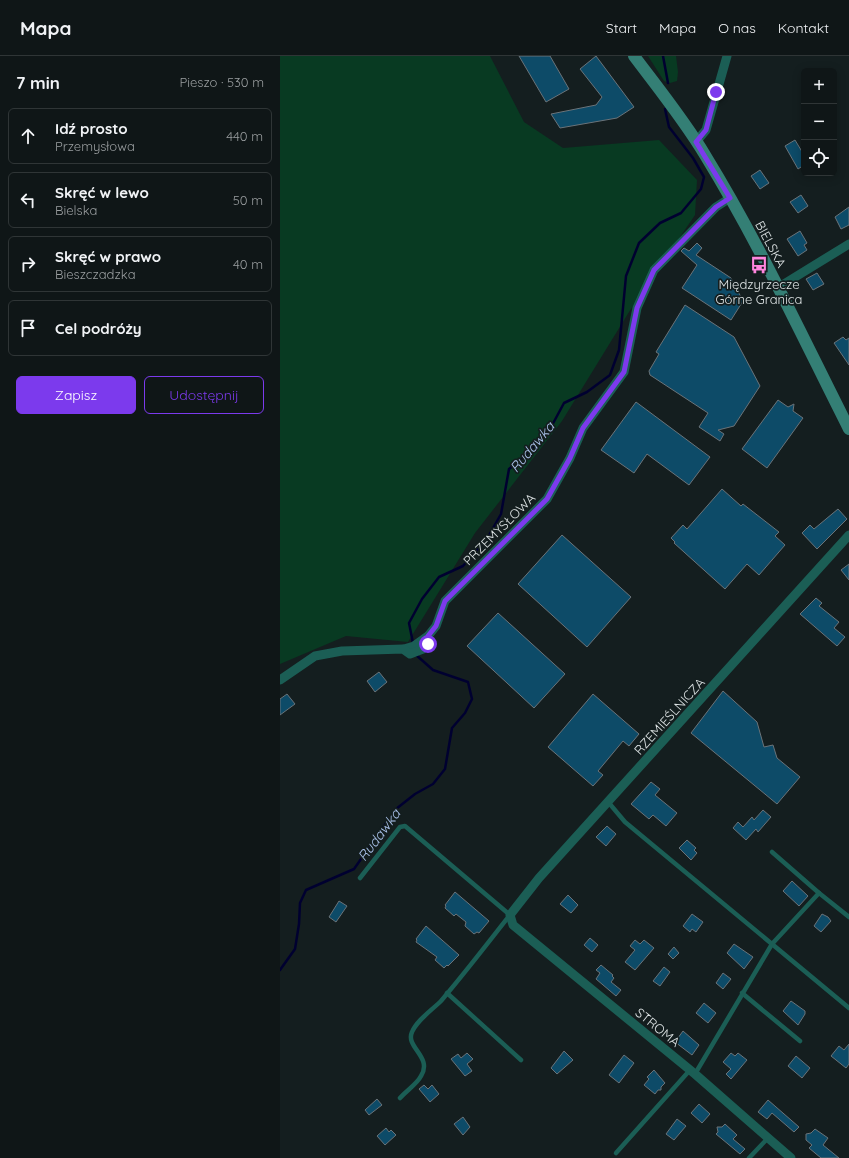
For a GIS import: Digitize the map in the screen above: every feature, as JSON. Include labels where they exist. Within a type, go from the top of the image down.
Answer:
[{"type":"street","name":"BIELSKA","points":[[634,56],[668,101],[696,142],[730,198],[779,287],[849,429]]},
{"type":"street","points":[[696,142],[706,130],[727,56]]},
{"type":"street","name":"PRZEMYSŁOWA","points":[[406,652],[428,636],[436,626],[445,601],[547,499],[570,458],[583,428],[624,372],[637,308],[654,270],[716,207],[730,198]]},
{"type":"street","points":[[779,287],[849,244]]},
{"type":"street","name":"RZEMIEŚLNICZA","points":[[510,915],[539,878],[609,803],[849,535]]},
{"type":"street","name":"PRZEMYSŁOWA","points":[[280,680],[315,656],[342,651],[406,652],[422,649],[428,644],[428,636]]},
{"type":"street","name":"STROMA","points":[[510,915],[513,925],[692,1072],[792,1158]]},
{"type":"lane","points":[[609,803],[625,822],[849,1008]]},
{"type":"lane","points":[[360,878],[400,826],[405,826],[510,915],[447,993],[415,1026],[411,1033],[411,1040],[424,1060],[424,1068],[421,1077],[400,1098]]},
{"type":"lane","points":[[772,852],[849,917]]},
{"type":"lane","points":[[616,1153],[692,1072],[772,944],[819,893]]},
{"type":"lane","points":[[447,993],[521,1060]]},
{"type":"lane","points":[[742,993],[800,1042]]},
{"type":"lane","points":[[749,1158],[768,1138]]},
{"type":"green space","points":[[280,56],[490,56],[524,122],[563,148],[659,140],[697,180],[695,215],[629,312],[562,421],[475,533],[408,642],[346,636],[280,664]]},
{"type":"green space","points":[[648,56],[676,56],[678,72],[677,81],[670,83],[664,81]]},
{"type":"building","points":[[519,56],[550,56],[569,89],[546,102]]},
{"type":"building","points":[[596,56],[634,107],[617,118],[560,128],[551,114],[596,105],[602,97],[580,69]]},
{"type":"building","points":[[795,140],[801,150],[801,167],[798,169],[785,146]]},
{"type":"building","points":[[760,170],[769,183],[760,189],[751,176]]},
{"type":"building","points":[[801,195],[808,206],[798,213],[790,202]]},
{"type":"building","points":[[849,207],[849,225],[841,229],[835,217]]},
{"type":"building","points":[[800,231],[807,243],[804,245],[807,250],[798,256],[787,239]]},
{"type":"building","points":[[697,243],[702,248],[696,255],[731,278],[743,301],[731,320],[682,288],[697,265],[681,251],[684,248],[689,251]]},
{"type":"building","points":[[817,273],[824,284],[813,290],[806,279]]},
{"type":"building","points":[[685,305],[734,337],[760,386],[734,426],[718,430],[724,434],[720,441],[699,427],[708,413],[650,375],[649,371],[659,354],[656,352]]},
{"type":"building","points":[[843,337],[846,340],[849,338],[849,365],[834,343]]},
{"type":"building","points":[[778,400],[788,407],[794,404],[793,411],[803,418],[767,468],[742,449]]},
{"type":"building","points":[[636,402],[710,457],[689,485],[647,454],[634,473],[601,450]]},
{"type":"building","points":[[722,489],[741,506],[743,504],[779,532],[775,536],[785,545],[759,575],[747,564],[725,589],[674,543],[675,542],[671,538],[683,525],[687,529]]},
{"type":"building","points":[[838,509],[847,519],[817,549],[802,533],[810,525],[814,529]]},
{"type":"building","points":[[562,535],[631,597],[587,647],[518,584]]},
{"type":"building","points":[[849,564],[849,580],[841,570]]},
{"type":"building","points":[[816,598],[822,603],[819,606],[839,622],[834,628],[845,637],[837,646],[800,614]]},
{"type":"building","points":[[498,613],[565,674],[534,708],[467,646]]},
{"type":"building","points":[[379,672],[387,682],[375,692],[367,681]]},
{"type":"building","points":[[723,691],[757,722],[764,747],[773,745],[777,758],[800,777],[777,804],[691,733]]},
{"type":"building","points":[[287,694],[295,704],[280,715],[280,699]]},
{"type":"building","points":[[593,694],[639,734],[629,746],[623,741],[598,771],[603,775],[593,786],[548,747]]},
{"type":"building","points":[[651,782],[660,789],[655,795],[677,813],[666,826],[653,815],[649,819],[631,804]]},
{"type":"building","points":[[763,810],[771,817],[758,832],[756,829],[746,840],[733,828],[738,822],[743,827],[752,817],[754,820]]},
{"type":"building","points":[[607,826],[616,834],[606,846],[596,837]]},
{"type":"building","points":[[687,840],[696,848],[694,850],[697,853],[691,860],[679,848]]},
{"type":"building","points":[[792,881],[808,896],[799,906],[783,891]]},
{"type":"building","points":[[455,892],[489,921],[479,933],[477,932],[474,934],[465,926],[466,922],[456,914],[454,916],[445,908],[445,905]]},
{"type":"building","points":[[568,895],[578,905],[571,913],[560,904]]},
{"type":"building","points":[[339,901],[347,906],[336,922],[329,917]]},
{"type":"building","points":[[692,914],[703,922],[696,932],[692,929],[690,932],[683,926]]},
{"type":"building","points":[[822,914],[828,917],[831,921],[821,932],[814,926]]},
{"type":"building","points":[[426,926],[459,955],[444,968],[435,960],[437,957],[416,942],[416,939]]},
{"type":"building","points":[[590,938],[598,945],[592,952],[584,945]]},
{"type":"building","points":[[635,940],[640,944],[644,940],[654,948],[635,970],[625,962],[635,950],[630,946]]},
{"type":"building","points":[[734,944],[753,957],[744,969],[727,953]]},
{"type":"building","points":[[674,947],[679,953],[673,959],[668,954]]},
{"type":"building","points":[[601,965],[613,975],[612,976],[614,978],[611,982],[621,990],[616,996],[596,979],[600,973],[596,970]]},
{"type":"building","points":[[664,967],[670,972],[660,986],[653,981]]},
{"type":"building","points":[[723,973],[731,979],[723,989],[716,983]]},
{"type":"building","points":[[791,1001],[805,1011],[805,1014],[798,1025],[783,1011]]},
{"type":"building","points":[[704,1003],[716,1013],[708,1023],[696,1013]]},
{"type":"building","points":[[683,1031],[699,1045],[692,1055],[675,1042]]},
{"type":"building","points":[[849,1044],[849,1064],[846,1068],[831,1056],[839,1046],[844,1050]]},
{"type":"building","points":[[564,1051],[573,1060],[557,1074],[551,1068]]},
{"type":"building","points":[[467,1053],[473,1059],[467,1064],[472,1071],[465,1076],[451,1059],[458,1054],[461,1058]]},
{"type":"building","points":[[731,1053],[735,1056],[738,1053],[747,1060],[731,1079],[726,1074],[731,1069],[723,1062]]},
{"type":"building","points":[[624,1055],[634,1063],[619,1083],[609,1075]]},
{"type":"building","points":[[796,1056],[810,1068],[802,1078],[788,1066]]},
{"type":"building","points":[[654,1070],[665,1083],[661,1087],[661,1090],[658,1090],[655,1094],[644,1085],[649,1079],[647,1077]]},
{"type":"building","points":[[424,1085],[428,1089],[432,1085],[439,1094],[430,1102],[419,1089]]},
{"type":"building","points":[[377,1099],[382,1105],[369,1115],[365,1110]]},
{"type":"building","points":[[768,1100],[799,1127],[794,1132],[772,1113],[767,1119],[758,1112]]},
{"type":"building","points":[[699,1104],[710,1114],[702,1123],[691,1113]]},
{"type":"building","points":[[463,1117],[470,1127],[463,1135],[454,1124]]},
{"type":"building","points":[[677,1119],[686,1126],[674,1140],[666,1134]]},
{"type":"building","points":[[725,1124],[737,1135],[733,1139],[745,1149],[740,1154],[716,1134],[718,1132],[717,1127],[722,1127]]},
{"type":"building","points":[[386,1128],[389,1132],[391,1130],[396,1135],[385,1145],[377,1136]]},
{"type":"building","points":[[815,1129],[828,1138],[823,1145],[839,1158],[821,1158],[809,1148],[812,1145],[806,1140],[806,1134],[811,1133]]},
{"type":"waterway","name":"Rudawka","points":[[663,56],[668,83]]},
{"type":"waterway","name":"Rudawka","points":[[413,643],[409,623],[422,599],[439,577],[463,566],[488,537],[501,514],[509,469],[526,455],[550,429],[564,403],[587,392],[610,375],[619,350],[626,276],[639,243],[660,223],[681,213],[701,189],[704,177],[693,158],[669,127],[665,109]]},
{"type":"waterway","name":"Rudawka","points":[[280,970],[295,949],[299,924],[300,903],[306,890],[354,869],[396,809],[415,794],[433,784],[445,769],[452,728],[465,713],[472,699],[468,682],[433,670],[415,654]]},
{"type":"place","name":"Międzyrzecze Górne Granica","points":[[759,265]]},
{"type":"route","points":[[428,644],[428,636],[436,626],[445,601],[547,499],[570,458],[583,428],[624,372],[637,308],[654,270],[670,252],[716,207],[730,198],[696,142],[706,130],[716,92]]}]
